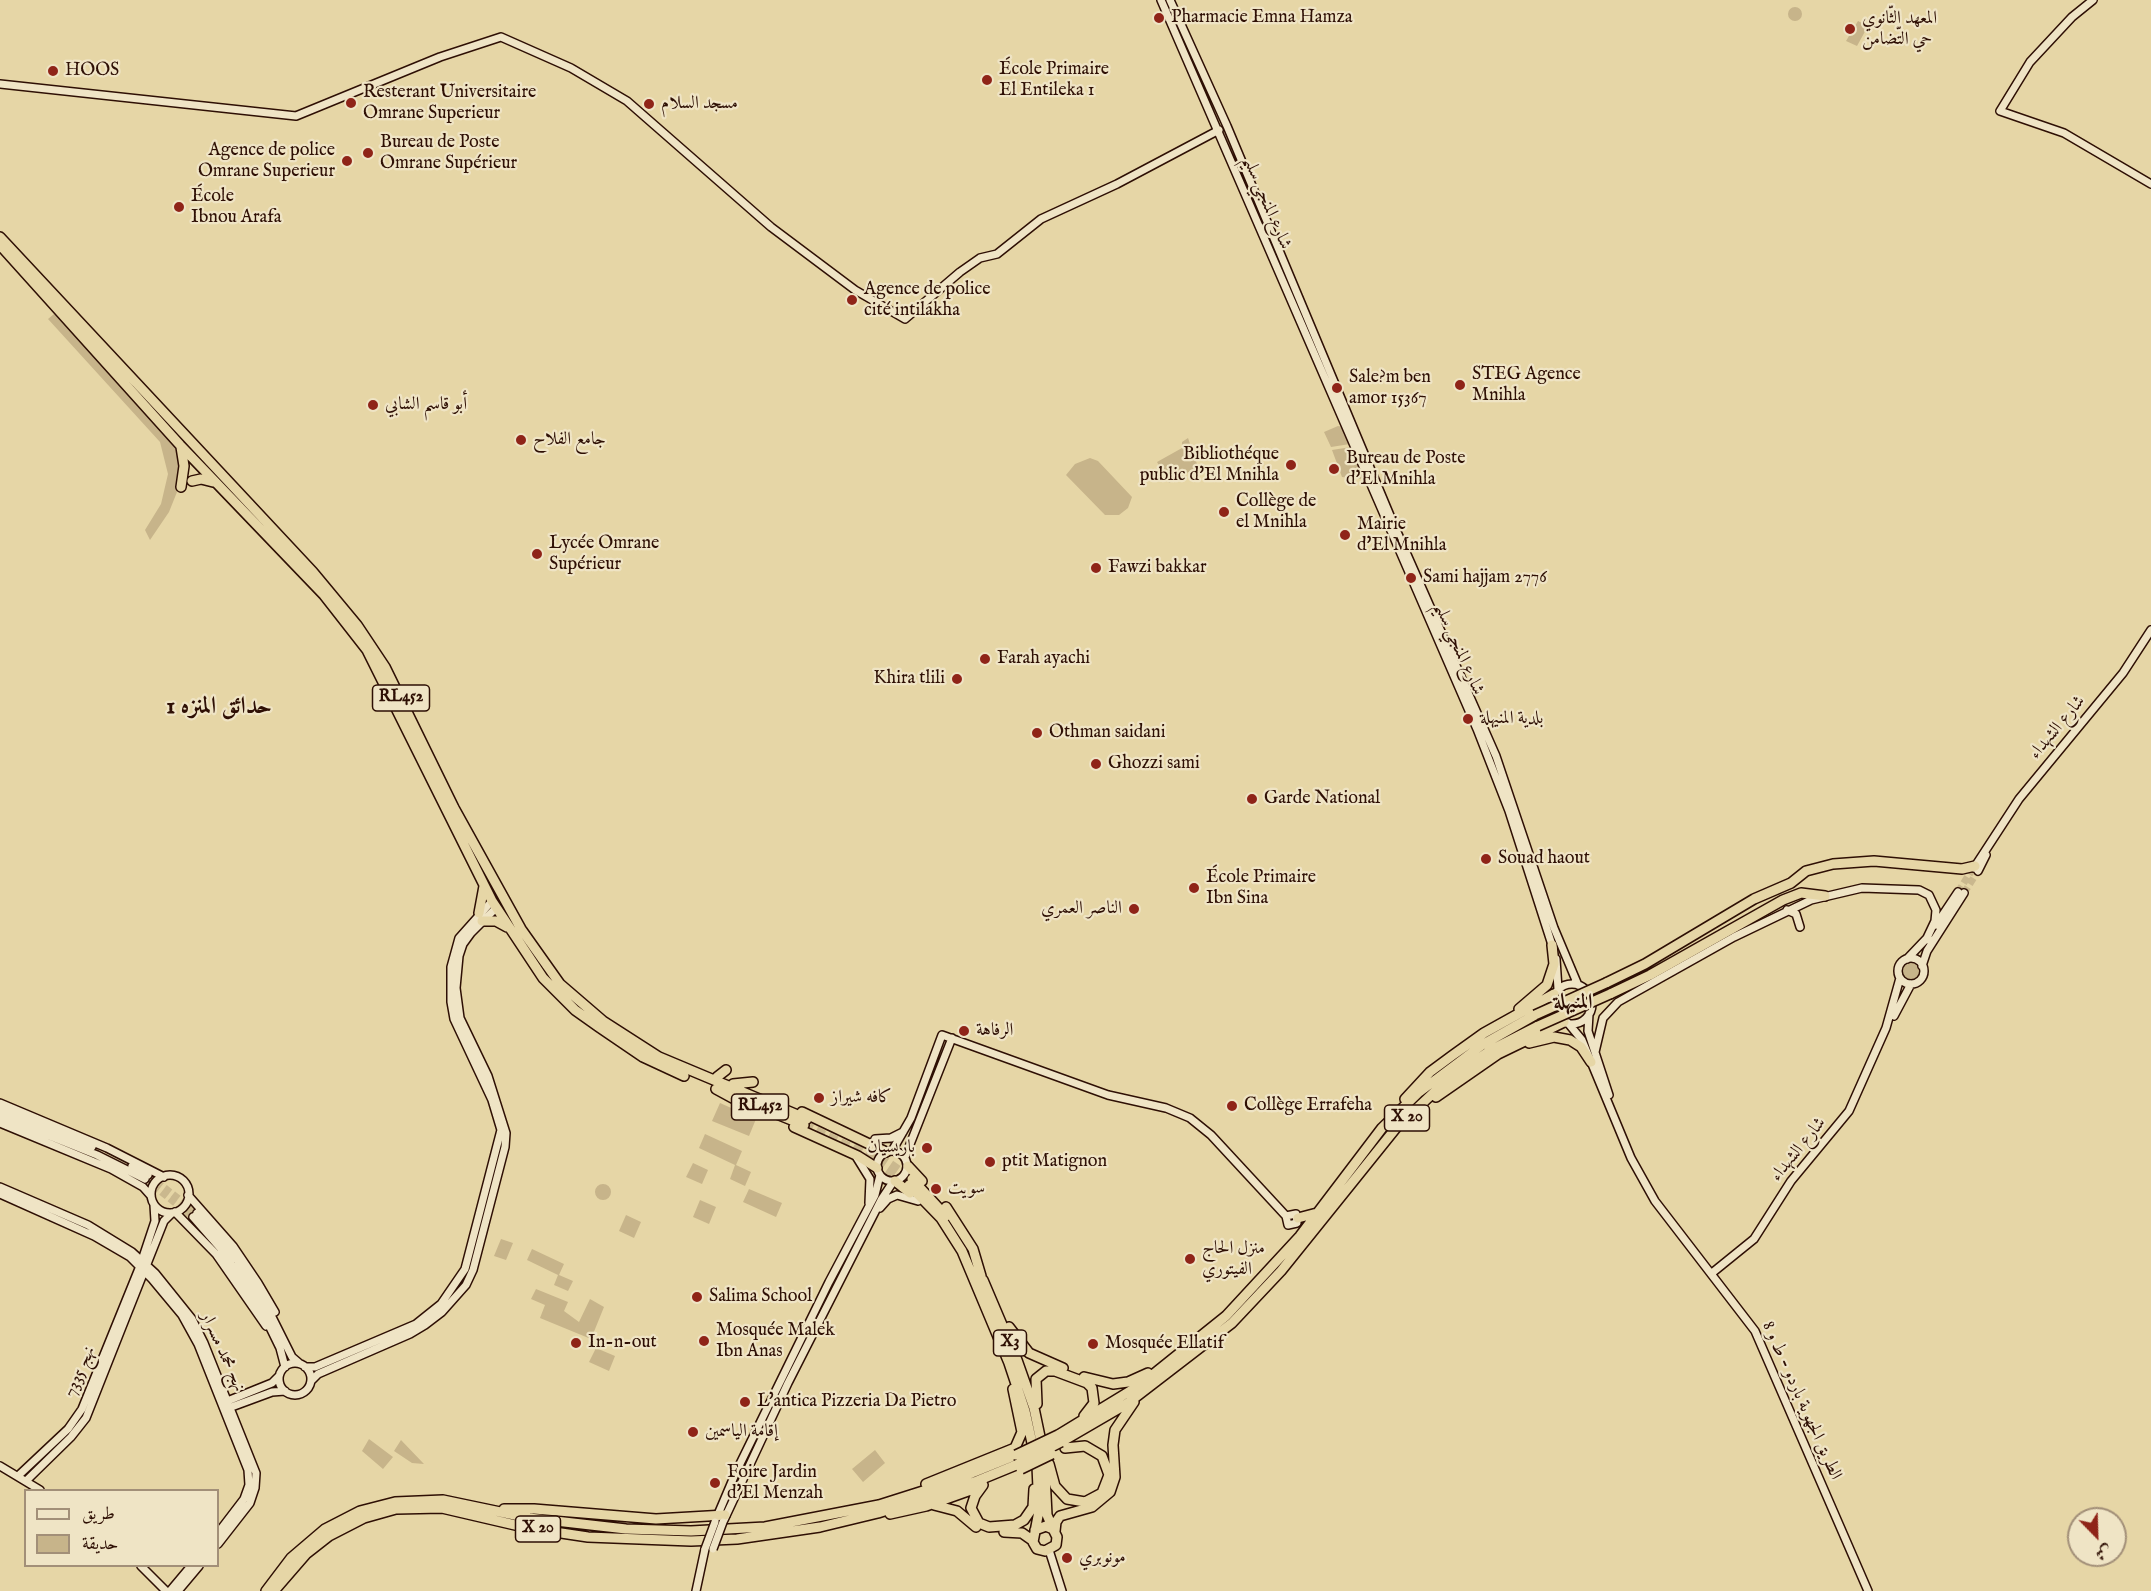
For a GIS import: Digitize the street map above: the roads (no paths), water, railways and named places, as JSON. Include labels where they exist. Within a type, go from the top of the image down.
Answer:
[{"type":"highway","points":[[0,229],[17,260]]},
{"type":"highway","name":"RL452","points":[[0,237],[17,260],[180,445],[324,595],[367,650],[483,881],[498,902],[515,917],[537,953],[570,994],[646,1050],[684,1070],[805,1122],[716,1089],[644,1057],[583,1016],[543,978],[508,928],[498,902],[454,808],[385,667],[357,625],[313,572],[17,260],[0,245]]},
{"type":"highway","points":[[0,252],[17,260]]},
{"type":"highway","points":[[180,445],[184,466],[181,488]]},
{"type":"highway","points":[[192,481],[206,479],[218,486]]},
{"type":"highway","name":"X 20","points":[[1382,1128],[1438,1076],[1482,1045],[1535,1015],[1645,964],[1754,899],[1791,883],[1806,871],[1849,862],[1894,861],[1975,869]]},
{"type":"highway","points":[[483,881],[480,917],[496,921],[508,928]]},
{"type":"highway","name":"X 20","points":[[1061,1441],[1232,1323],[1265,1289],[1396,1128],[1444,1082],[1491,1050],[1650,975],[1754,915],[1801,893],[1825,896]]},
{"type":"highway","points":[[1484,1033],[1547,986],[1554,963],[1552,945]]},
{"type":"highway","name":"X 20","points":[[274,1591],[306,1554],[329,1536],[364,1518],[396,1509],[442,1508],[528,1528],[588,1537],[691,1541],[770,1535],[878,1514],[977,1481],[1017,1463],[1086,1429],[1141,1393],[1186,1354],[1242,1300],[1319,1212],[1415,1086],[1430,1072],[1484,1033],[1556,991]]},
{"type":"highway","name":"X 20","points":[[1396,1128],[1489,1060],[1566,1023]]},
{"type":"highway","points":[[1489,1060],[1534,1041],[1554,1037],[1575,1043],[1591,1062]]},
{"type":"highway","points":[[646,1050],[717,1077],[889,1151]]},
{"type":"highway","points":[[717,1077],[726,1070]]},
{"type":"highway","points":[[733,1084],[753,1082]]},
{"type":"highway","points":[[716,1089],[735,1101],[848,1151],[879,1172]]},
{"type":"highway","points":[[907,1162],[961,1227],[976,1254],[981,1276]]},
{"type":"highway","points":[[894,1181],[918,1201],[943,1229],[1014,1336],[1029,1353],[1096,1382],[1122,1383],[1146,1375],[1186,1354]]},
{"type":"highway","name":"X3","points":[[1034,1535],[1040,1504],[1037,1466],[1025,1411],[985,1293],[981,1276],[953,1225],[928,1194],[910,1182],[949,1229],[985,1293],[1023,1377],[1041,1439],[1046,1510],[1054,1530]]},
{"type":"highway","points":[[1298,1218],[1319,1212]]},
{"type":"highway","points":[[808,1520],[830,1511],[882,1499],[927,1484],[1015,1448],[1022,1432],[1009,1363]]},
{"type":"highway","points":[[878,1514],[897,1514],[926,1506],[983,1485],[1017,1463],[1052,1454],[1061,1441],[1089,1412],[1095,1395],[1087,1383],[1055,1371],[1046,1371],[1035,1383],[1042,1425],[1041,1439],[1058,1491],[1067,1499],[1079,1503],[1097,1497],[1108,1481],[1105,1461],[1090,1448],[1061,1441]]},
{"type":"highway","points":[[1034,1535],[1037,1549],[1049,1550],[1057,1541],[1054,1530],[1060,1516],[1092,1507],[1110,1492],[1115,1477],[1113,1445],[1115,1430],[1141,1393]]},
{"type":"highway","name":"X 20","points":[[266,1591],[291,1558],[310,1540],[336,1522],[360,1511],[395,1502],[427,1500],[466,1504],[583,1525],[691,1531],[765,1527],[866,1508],[1017,1463]]},
{"type":"highway","points":[[983,1485],[972,1502],[971,1508],[975,1519],[989,1527],[1015,1525],[1031,1512],[1037,1466]]},
{"type":"highway","points":[[926,1506],[950,1508],[985,1532],[1017,1532],[1034,1535]]},
{"type":"highway","points":[[493,1510],[534,1509],[656,1519],[720,1518]]},
{"type":"highway","points":[[1034,1535],[1042,1526],[1054,1530]]},
{"type":"street","name":"شارع المنجي سليم","points":[[1161,0],[1490,759],[1552,945],[1558,968],[1556,991]]},
{"type":"street","name":"شارع المنجي سليم","points":[[1170,0],[1227,126],[1394,525],[1496,756],[1554,928],[1578,985]]},
{"type":"street","points":[[2093,0],[2072,17],[2025,68],[2000,111],[2064,133],[2151,184]]},
{"type":"street","points":[[0,84],[296,116],[440,57],[501,37],[571,68],[627,101],[771,227],[851,287],[905,319],[960,272],[980,258],[997,254],[1041,219],[1117,184],[1219,130]]},
{"type":"street","name":"شارع الشهداء","points":[[1975,869],[2019,799],[2123,673],[2151,630]]},
{"type":"street","points":[[1595,1052],[1599,1024],[1612,1006],[1734,937],[1787,910],[1825,896],[1862,888],[1919,890],[1929,895],[1936,910],[1935,921],[1926,940]]},
{"type":"street","points":[[1961,893],[1927,951],[1922,966],[1922,978],[1911,984],[1886,1028],[1900,978],[1899,966],[1926,940],[1961,893]]},
{"type":"street","points":[[285,1367],[302,1365],[315,1367],[416,1324],[441,1304],[465,1269],[501,1136],[492,1100],[456,1024],[451,1002],[451,968],[456,945],[463,931],[498,902]]},
{"type":"street","points":[[1787,910],[1796,914],[1800,927]]},
{"type":"street","points":[[279,1376],[279,1383],[285,1391],[292,1395],[303,1393],[318,1374],[410,1334],[425,1325],[442,1312],[466,1285],[473,1270],[506,1138],[499,1104],[462,1024],[457,1000],[460,950],[480,917]]},
{"type":"street","points":[[1907,959],[1916,960],[1922,966]]},
{"type":"street","points":[[1900,978],[1911,984]]},
{"type":"street","points":[[1568,984],[1578,985],[1590,996],[1589,1013],[1580,1022],[1566,1023],[1553,1010],[1556,991],[1568,984]]},
{"type":"street","name":"الطريق الجهوية باردو - ط و 8","points":[[1589,1013],[1588,1031],[1613,1112]]},
{"type":"street","name":"الطريق الجهوية باردو - ط و 8","points":[[1566,1023],[1580,1035],[1631,1158],[1655,1201],[1749,1322],[1764,1350],[1868,1591]]},
{"type":"street","name":"شارع الشهداء","points":[[1712,1273],[1754,1239],[1791,1181],[1849,1111],[1886,1028]]},
{"type":"street","points":[[696,1591],[720,1518],[829,1282],[869,1206],[879,1172],[878,1160],[889,1151],[905,1131],[942,1035],[1108,1095],[1166,1108],[1190,1118],[1211,1135],[1286,1216],[1285,1221],[1290,1226],[1297,1224],[1298,1218],[1293,1213],[1286,1216]]},
{"type":"street","points":[[720,1518],[873,1216],[894,1181],[903,1178],[952,1038]]},
{"type":"street","points":[[0,1103],[100,1145],[164,1177],[181,1180],[187,1187],[188,1195],[185,1204],[163,1223],[144,1266]]},
{"type":"street","points":[[0,1109],[106,1153],[146,1177],[0,1116]]},
{"type":"street","points":[[0,1123],[111,1169],[143,1187],[151,1196],[155,1221],[144,1266]]},
{"type":"street","points":[[875,1139],[891,1138],[905,1131]]},
{"type":"street","points":[[848,1151],[861,1162],[868,1174],[869,1206]]},
{"type":"street","points":[[889,1151],[907,1162]]},
{"type":"street","points":[[879,1172],[894,1181]]},
{"type":"street","points":[[151,1196],[154,1184],[164,1177]]},
{"type":"street","name":"نهج محمد مسرار","points":[[0,1187],[103,1241],[144,1266],[180,1306],[254,1465],[256,1480],[250,1503],[219,1543]]},
{"type":"street","name":"نهج محمد مسرار","points":[[0,1194],[21,1200]]},
{"type":"street","points":[[188,1195],[224,1235],[258,1283],[284,1332],[285,1367],[279,1376],[272,1383],[226,1406]]},
{"type":"street","points":[[873,1216],[894,1196],[906,1196],[918,1201]]},
{"type":"street","points":[[154,1205],[162,1211],[173,1212],[204,1239],[283,1347],[302,1365],[311,1381]]},
{"type":"street","points":[[195,1215],[226,1245],[247,1275],[283,1347]]},
{"type":"street","name":"نهج 7335","points":[[18,1476],[68,1429],[82,1409],[144,1266]]},
{"type":"street","name":"نهج 7335","points":[[26,1481],[71,1437],[86,1418],[144,1266]]},
{"type":"street","points":[[226,1406],[272,1392],[285,1391]]},
{"type":"street","name":"نهج محمد مسرار","points":[[219,1532],[244,1499],[249,1478],[226,1406]]},
{"type":"street","points":[[0,1466],[37,1489]]},
{"type":"street","points":[[1049,1550],[1062,1591]]},
{"type":"street","points":[[142,1567],[168,1591],[190,1567]]},
{"type":"street","points":[[178,1591],[199,1567]]},
{"type":"tunnel","points":[[1958,892],[1972,870]]},
{"type":"tunnel","points":[[1964,893],[1978,871]]},
{"type":"tunnel","points":[[804,1125],[860,1152],[909,1185]]},
{"type":"tunnel","points":[[857,1142],[912,1179]]},
{"type":"tunnel","points":[[148,1175],[197,1213]]},
{"type":"tunnel","points":[[145,1179],[193,1217]]},
{"type":"place","name":"Pharmacie Emna Hamza","points":[[1159,18]]},
{"type":"place","name":"المعهد الثّانوي حي التّضامن","points":[[1850,29]]},
{"type":"place","name":"HOOS","points":[[53,71]]},
{"type":"place","name":"École Primaire El Entileka 1","points":[[987,80]]},
{"type":"place","name":"Resterant Universitaire Omrane Superieur","points":[[351,103]]},
{"type":"place","name":"مسجد السلام","points":[[649,104]]},
{"type":"place","name":"Bureau de Poste Omrane Supérieur","points":[[368,153]]},
{"type":"place","name":"Agence de police Omrane Superieur","points":[[347,161]]},
{"type":"place","name":"École Ibnou Arafa","points":[[179,207]]},
{"type":"place","name":"Agence de police cité intilakha","points":[[852,300]]},
{"type":"place","name":"STEG Agence Mnihla","points":[[1460,385]]},
{"type":"place","name":"Sale?m ben amor 15367","points":[[1337,388]]},
{"type":"place","name":"أبو قاسم الشابي","points":[[373,405]]},
{"type":"place","name":"جامع الفلاح","points":[[521,440]]},
{"type":"place","name":"Bibliothéque public d'El Mnihla","points":[[1291,465]]},
{"type":"place","name":"Bureau de Poste d'El Mnihla","points":[[1334,469]]},
{"type":"place","name":"Collège de el Mnihla","points":[[1224,512]]},
{"type":"place","name":"Mairie d'El Mnihla","points":[[1345,535]]},
{"type":"place","name":"Lycée Omrane Supérieur","points":[[537,554]]},
{"type":"place","name":"Fawzi bakkar","points":[[1096,568]]},
{"type":"place","name":"Sami hajjam 2776","points":[[1411,578]]},
{"type":"place","name":"Farah ayachi","points":[[985,659]]},
{"type":"place","name":"Khira tlili","points":[[957,679]]},
{"type":"place","name":"بلدية المنيهلة","points":[[1468,719]]},
{"type":"place","name":"Othman saidani","points":[[1037,733]]},
{"type":"place","name":"Ghozzi sami","points":[[1096,764]]},
{"type":"place","name":"Garde National","points":[[1252,799]]},
{"type":"place","name":"Souad haout","points":[[1486,859]]},
{"type":"place","name":"École Primaire Ibn Sina","points":[[1194,888]]},
{"type":"place","name":"الناصر العمري","points":[[1134,909]]},
{"type":"place","name":"الرفاهة","points":[[964,1031]]},
{"type":"place","name":"کافه شيراز","points":[[819,1098]]},
{"type":"place","name":"Collège Errafeha","points":[[1232,1106]]},
{"type":"place","name":"باريسيان","points":[[927,1148]]},
{"type":"place","name":"ptit Matignon","points":[[990,1162]]},
{"type":"place","name":"سويت","points":[[936,1189]]},
{"type":"place","name":"منزل الحاج الفيتوري","points":[[1190,1259]]},
{"type":"place","name":"Salima School","points":[[697,1297]]},
{"type":"place","name":"Mosquée Malek Ibn Anas","points":[[704,1341]]},
{"type":"place","name":"In-n-out","points":[[576,1343]]},
{"type":"place","name":"Mosquée Ellatif","points":[[1093,1344]]},
{"type":"place","name":"L'antica Pizzeria Da Pietro","points":[[745,1402]]},
{"type":"place","name":"إقامة الياسمين","points":[[693,1432]]},
{"type":"place","name":"Foire Jardin d'El Menzah","points":[[715,1483]]},
{"type":"place","name":"مونوبري","points":[[1067,1558]]},
{"type":"district","name":"حدائق المنزه 1","points":[[219,708]]},
{"type":"district","name":"المنيهلة","points":[[1573,1004]]}]
